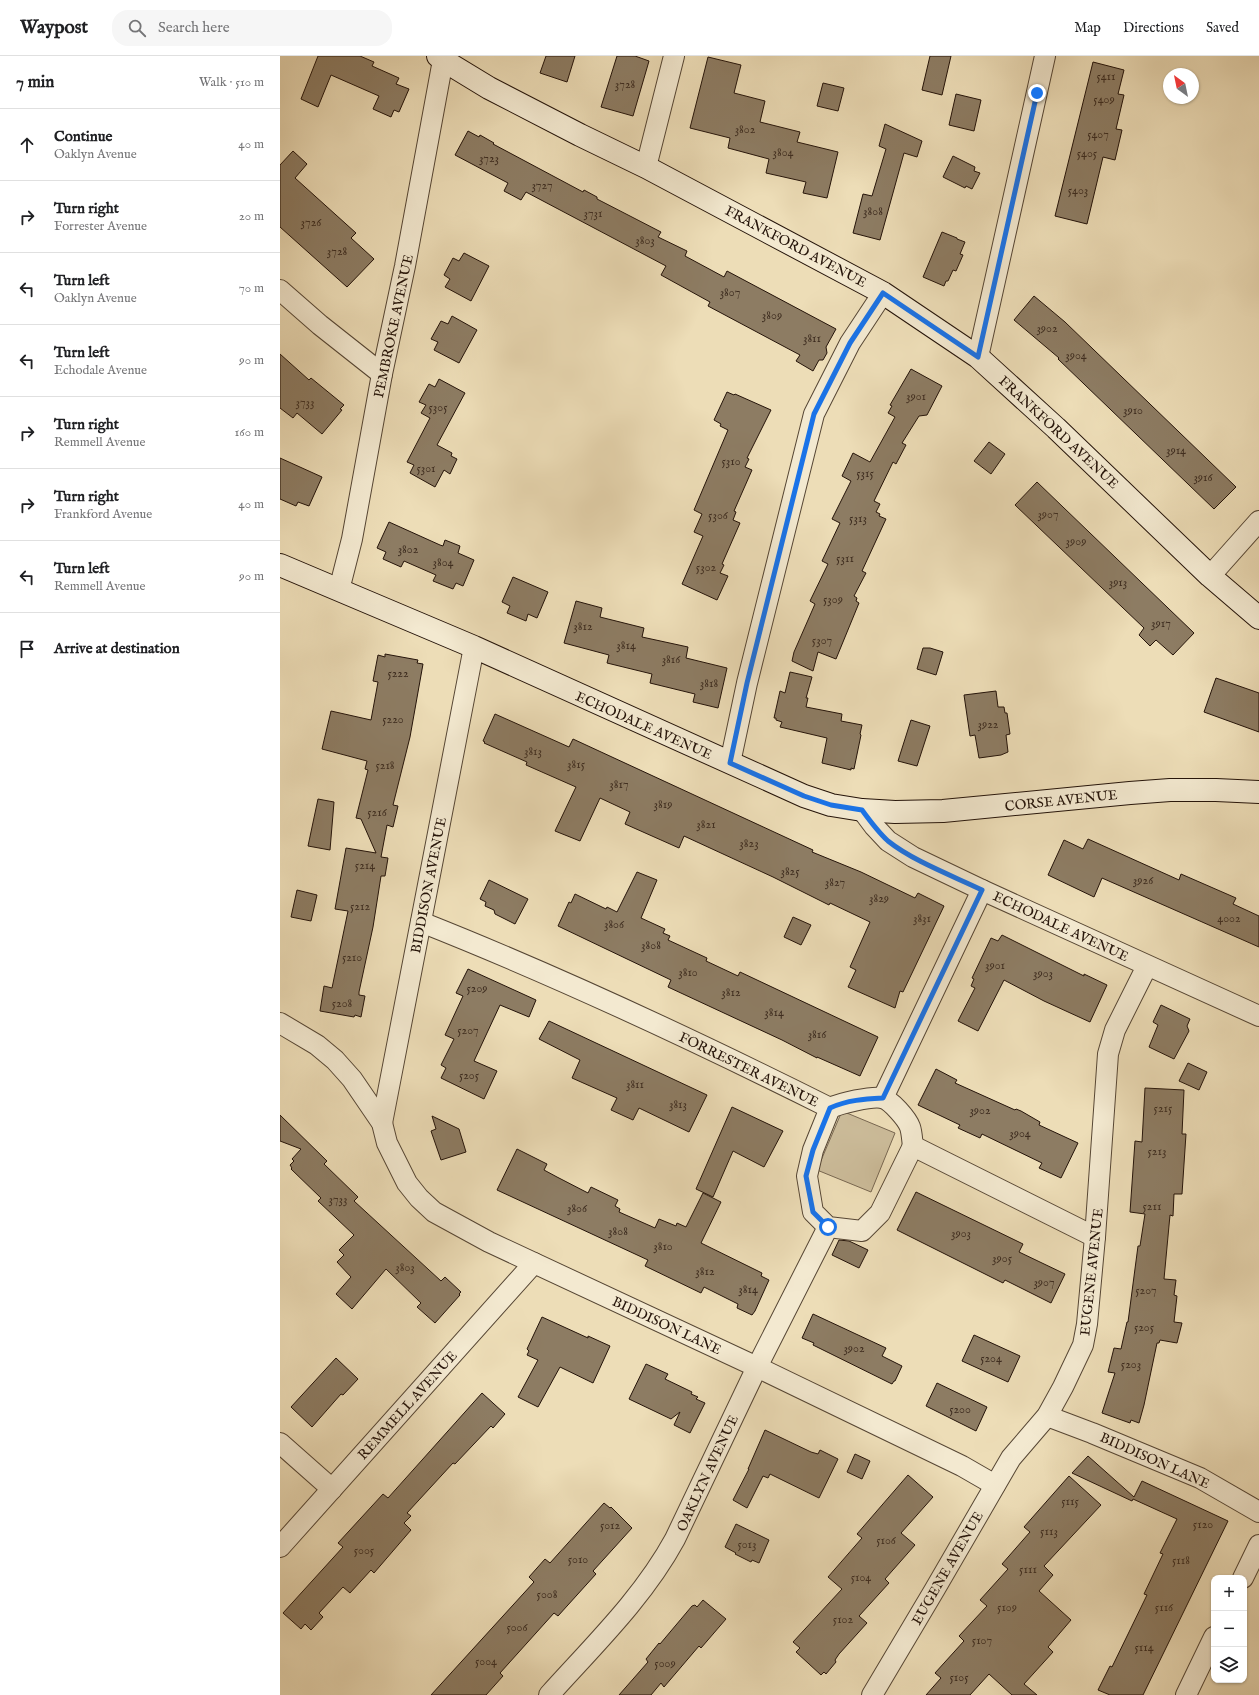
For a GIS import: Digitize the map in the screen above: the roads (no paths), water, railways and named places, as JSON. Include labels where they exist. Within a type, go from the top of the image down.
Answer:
[{"type":"main road","name":"FRANKFORD AVENUE","points":[[440,58],[489,88],[646,167],[883,293],[978,357],[1056,428],[1210,576],[1259,618]]},
{"type":"main road","name":"ECHODALE AVENUE","points":[[280,565],[474,648],[804,796],[831,805],[862,810]]},
{"type":"main road","name":"CORSE AVENUE","points":[[862,810],[895,812],[943,811],[1130,792],[1170,790],[1259,792]]},
{"type":"street","points":[[646,167],[674,56]]},
{"type":"street","points":[[978,357],[1045,56]]},
{"type":"street","name":"PEMBROKE AVENUE","points":[[339,590],[352,539],[382,374],[405,266],[440,58]]},
{"type":"street","points":[[280,290],[320,325],[382,374]]},
{"type":"street","points":[[730,763],[747,683],[814,414],[850,343],[883,293]]},
{"type":"street","points":[[1210,576],[1259,521]]},
{"type":"street","name":"BIDDISON AVENUE","points":[[382,1123],[474,648]]},
{"type":"street","name":"ECHODALE AVENUE","points":[[862,810],[888,841],[913,856],[982,890],[1259,1016]]},
{"type":"street","points":[[830,1108],[813,1150],[806,1176],[813,1212],[828,1227],[862,1231],[880,1213],[913,1146],[910,1127],[901,1114],[883,1098],[982,890]]},
{"type":"street","name":"FORRESTER AVENUE","points":[[421,922],[592,994],[830,1108],[838,1104],[883,1098]]},
{"type":"street","name":"EUGENE AVENUE","points":[[872,1695],[1011,1458],[1047,1416],[1083,1345],[1087,1324],[1095,1237],[1108,1054],[1115,1030],[1147,966]]},
{"type":"street","points":[[280,1023],[317,1045],[335,1060],[352,1079],[382,1123]]},
{"type":"street","name":"BIDDISON LANE","points":[[382,1123],[387,1143],[407,1183],[419,1198],[434,1212],[489,1242],[757,1367],[962,1466],[995,1485]]},
{"type":"street","points":[[913,1146],[1095,1237]]},
{"type":"street","name":"OAKLYN AVENUE","points":[[549,1695],[632,1602],[664,1560],[757,1367],[828,1227]]},
{"type":"street","name":"REMMELL AVENUE","points":[[280,1547],[534,1263]]},
{"type":"street","name":"BIDDISON LANE","points":[[1047,1416],[1092,1432],[1200,1478],[1259,1512]]},
{"type":"street","points":[[280,1442],[332,1489]]},
{"type":"street","points":[[1244,1575],[1259,1545]]},
{"type":"street","points":[[1186,1695],[1211,1643]]}]
